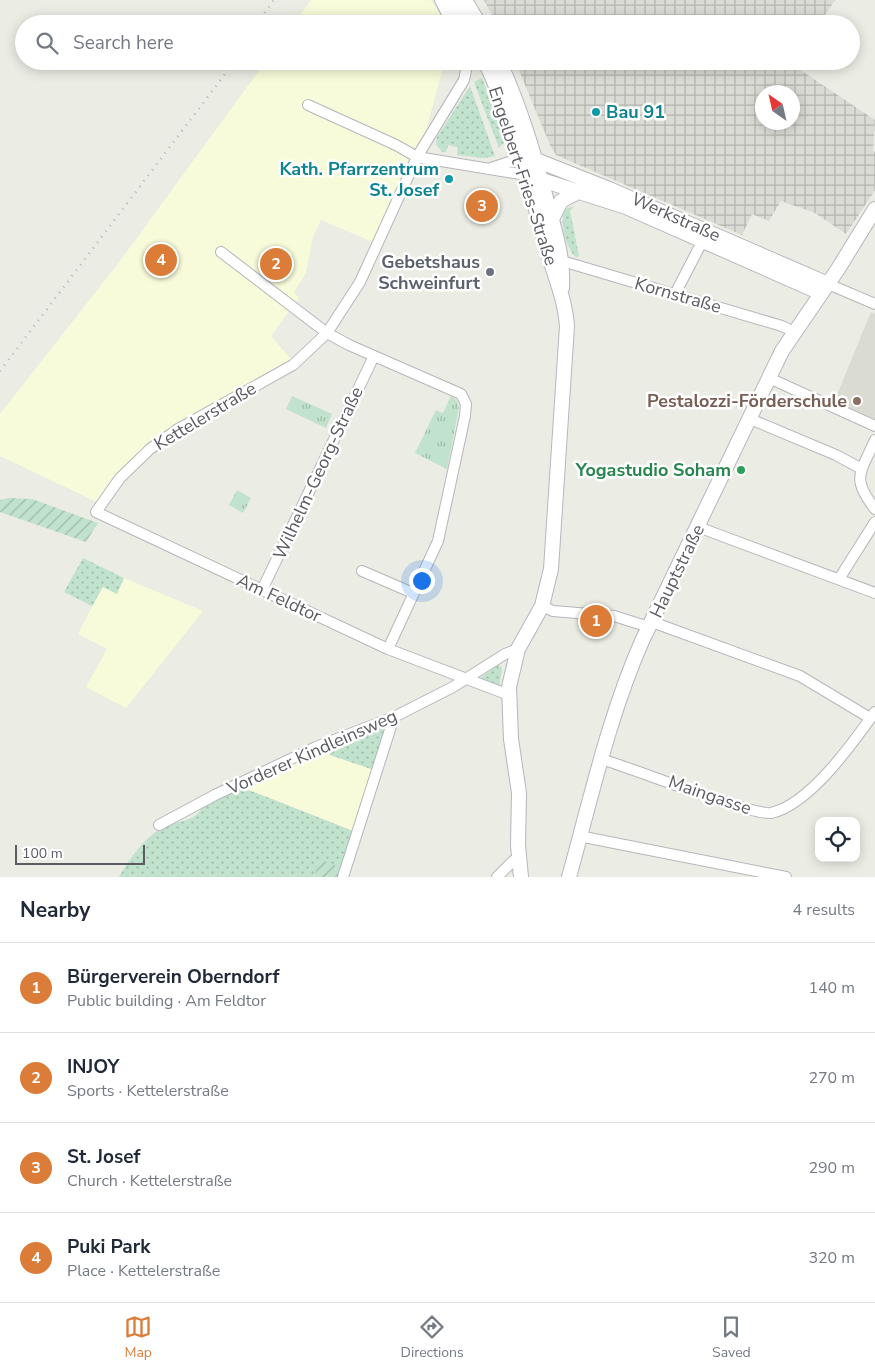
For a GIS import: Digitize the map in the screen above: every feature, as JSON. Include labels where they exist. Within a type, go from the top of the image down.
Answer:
[{"type":"main road","points":[[452,0],[461,15]]},
{"type":"main road","points":[[464,0],[473,15]]},
{"type":"main road","name":"Engelbert-Fries-Straße","points":[[495,70],[552,268],[562,291]]},
{"type":"main road","name":"Engelbert-Fries-Straße","points":[[496,70],[521,113],[536,160],[562,261],[562,291],[566,311],[567,345],[551,570],[542,606]]},
{"type":"main road","name":"Werkstraße","points":[[521,158],[536,160],[630,198],[825,288]]},
{"type":"main road","name":"Werkstraße","points":[[526,175],[626,207],[702,240],[825,288]]},
{"type":"main road","points":[[552,218],[561,200],[578,192]]},
{"type":"main road","name":"Hauptstraße","points":[[569,877],[601,759],[628,677],[650,625],[782,351],[875,209]]},
{"type":"main road","points":[[521,877],[519,859],[519,793],[511,738],[508,695],[513,661],[542,606]]},
{"type":"street","points":[[440,0],[448,15]]},
{"type":"street","name":"Kettelerstraße","points":[[96,512],[120,478],[150,449],[178,429],[293,365],[327,332],[360,282],[416,157],[464,80],[466,70]]},
{"type":"street","points":[[308,105],[396,145],[416,157],[526,175]]},
{"type":"street","points":[[487,169],[521,158]]},
{"type":"street","points":[[676,294],[702,240]]},
{"type":"street","points":[[221,252],[327,332],[374,356],[461,394],[466,404],[442,527],[388,649]]},
{"type":"street","name":"Kornstraße","points":[[562,261],[782,326],[794,332]]},
{"type":"street","points":[[825,288],[875,304]]},
{"type":"street","name":"Wilhelm-Georg-Straße","points":[[262,590],[374,356]]},
{"type":"street","points":[[769,378],[875,426]]},
{"type":"street","points":[[750,419],[836,455],[862,470]]},
{"type":"street","points":[[875,440],[858,480],[861,490],[875,509]]},
{"type":"street","name":"Am Feldtor","points":[[96,512],[388,649],[508,695]]},
{"type":"street","points":[[839,579],[875,522]]},
{"type":"street","points":[[698,527],[875,593]]},
{"type":"street","points":[[362,570],[413,593]]},
{"type":"street","points":[[542,606],[553,610],[614,616],[650,625],[800,676],[873,715]]},
{"type":"street","points":[[465,680],[505,654],[518,649]]},
{"type":"street","name":"Vorderer Kindleinsweg","points":[[159,825],[215,795],[316,747],[394,716],[465,680]]},
{"type":"street","name":"Maingasse","points":[[601,759],[741,807],[769,814],[790,806],[808,792],[873,715]]},
{"type":"street","points":[[342,877],[394,716]]},
{"type":"street","points":[[579,836],[786,877]]},
{"type":"street","points":[[497,877],[513,861],[519,859]]},
{"type":"shaded area","points":[[311,0],[431,0],[441,15],[300,15]]},
{"type":"shaded area","points":[[484,0],[835,0],[825,15],[492,15]]},
{"type":"shaded area","points":[[259,70],[443,70],[418,159],[382,246],[321,220],[313,237],[306,273],[294,292],[299,298],[271,336],[294,363],[177,429],[99,503],[0,456],[0,414],[120,261]]},
{"type":"shaded area","points":[[519,70],[800,70],[875,120],[873,151],[875,152],[875,190],[846,234],[815,213],[781,201],[769,221],[752,214],[742,235],[556,155]]},
{"type":"shaded area","points":[[871,312],[875,314],[875,421],[834,402]]},
{"type":"shaded area","points":[[124,578],[203,611],[126,708],[86,687],[107,649],[78,634],[103,586],[117,594]]},
{"type":"shaded area","points":[[326,747],[330,755],[374,770],[353,831],[241,787]]},
{"type":"green space","points":[[482,78],[504,135],[504,143],[499,148],[474,82]]},
{"type":"green space","points":[[470,86],[495,156],[484,158],[457,155],[458,147],[448,145],[446,152],[442,152],[436,144],[437,137]]},
{"type":"green space","points":[[574,206],[570,211],[579,256],[576,257],[566,241],[563,226],[566,209]]},
{"type":"green space","points":[[292,396],[332,414],[326,428],[286,409]]},
{"type":"green space","points":[[451,396],[457,401],[459,408],[447,469],[415,453],[436,410],[443,413]]},
{"type":"green space","points":[[237,490],[251,498],[243,513],[229,505]]},
{"type":"green space","points":[[9,498],[32,499],[98,523],[86,542],[0,512],[0,500]]},
{"type":"green space","points":[[83,558],[124,578],[117,594],[103,587],[92,606],[64,592]]},
{"type":"green space","points":[[499,664],[502,669],[499,687],[479,679]]},
{"type":"green space","points":[[379,728],[384,730],[386,734],[374,770],[330,755],[326,747],[372,729]]},
{"type":"green space","points":[[241,787],[353,831],[342,868],[319,860],[314,877],[119,877],[137,850],[154,833],[166,826],[191,818],[200,811],[203,805]]},
{"type":"green space","points":[[319,859],[342,868],[339,877],[314,877]]},
{"type":"railway","points":[[263,15],[274,0]]},
{"type":"railway","points":[[0,371],[228,70]]},
{"type":"place","name":"Bau 91","points":[[596,112]]},
{"type":"place","name":"Kath. Pfarrzentrum St. Josef","points":[[449,179]]},
{"type":"place","name":"St. Josef","points":[[482,206]]},
{"type":"place","name":"Puki Park","points":[[161,260]]},
{"type":"place","name":"INJOY","points":[[276,264]]},
{"type":"place","name":"Gebetshaus Schweinfurt","points":[[490,272]]},
{"type":"place","name":"Pestalozzi-Förderschule","points":[[857,401]]},
{"type":"place","name":"Yogastudio Soham","points":[[741,470]]},
{"type":"place","name":"Bürgerverein Oberndorf","points":[[596,621]]}]
